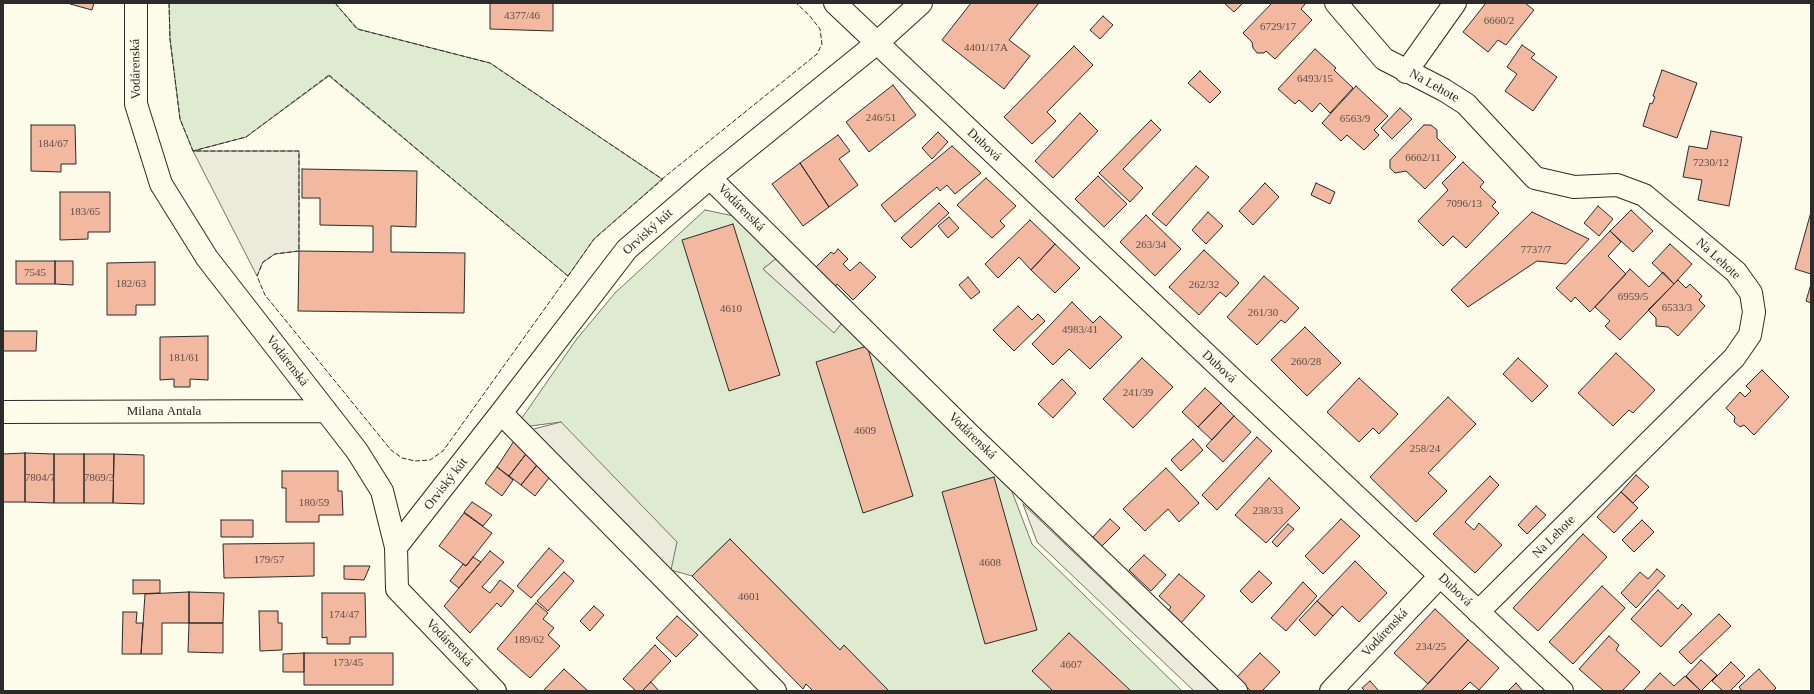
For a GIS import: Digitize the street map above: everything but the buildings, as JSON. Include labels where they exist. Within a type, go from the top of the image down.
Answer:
[{"type":"street","name":"Vodárenská","points":[[136,3],[136,104],[161,184],[207,258],[357,451],[382,491],[396,547],[396,589],[495,691]]},
{"type":"street","name":"Dubová","points":[[835,3],[1562,691]]},
{"type":"street","name":"Orviský kút","points":[[396,547],[627,249],[710,178],[877,43],[921,3]]},
{"type":"street","name":"Na Lehote","points":[[1336,3],[1384,59],[1406,72],[1444,90],[1466,104],[1535,178],[1574,187],[1617,185],[1644,195],[1736,272],[1751,292],[1754,312],[1750,335],[1734,358],[1478,612]]},
{"type":"street","points":[[1406,72],[1455,3]]},
{"type":"street","name":"Vodárenská","points":[[710,178],[1021,484],[1236,691]]},
{"type":"street","name":"Milana Antala","points":[[3,412],[326,411]]},
{"type":"street","points":[[501,413],[775,691]]},
{"type":"street","name":"Vodárenská","points":[[1331,691],[1440,576]]},
{"type":"green space","points":[[169,3],[335,3],[358,29],[490,63],[662,179],[594,239],[568,276],[329,76],[246,137],[193,151],[180,119],[170,39]]},
{"type":"green space","points":[[705,210],[734,216],[754,237],[778,257],[763,269],[834,332],[846,318],[1011,489],[1032,544],[1182,691],[889,691],[844,646],[840,650],[730,539],[692,576],[671,570],[561,422],[515,428],[576,340],[615,293]]},
{"type":"shaded area","points":[[193,151],[299,151],[299,251],[275,254],[263,262],[257,276]]},
{"type":"shaded area","points":[[778,257],[846,318],[834,333],[763,269]]},
{"type":"shaded area","points":[[561,422],[677,542],[671,570],[530,430]]},
{"type":"shaded area","points":[[1023,504],[1219,691],[1194,691],[1037,542]]},
{"type":"fence","points":[[169,3],[170,39],[180,119],[193,151]]},
{"type":"fence","points":[[335,3],[357,29],[490,63],[662,179],[817,54],[822,44],[820,29],[809,15],[796,3]]},
{"type":"fence","points":[[329,75],[568,276],[443,451],[430,460],[415,461],[402,458],[391,450],[265,295],[257,276],[263,262],[275,254],[299,251],[299,151],[193,151],[246,137],[329,75]]},
{"type":"fence","points":[[568,276],[594,239],[663,179]]}]
